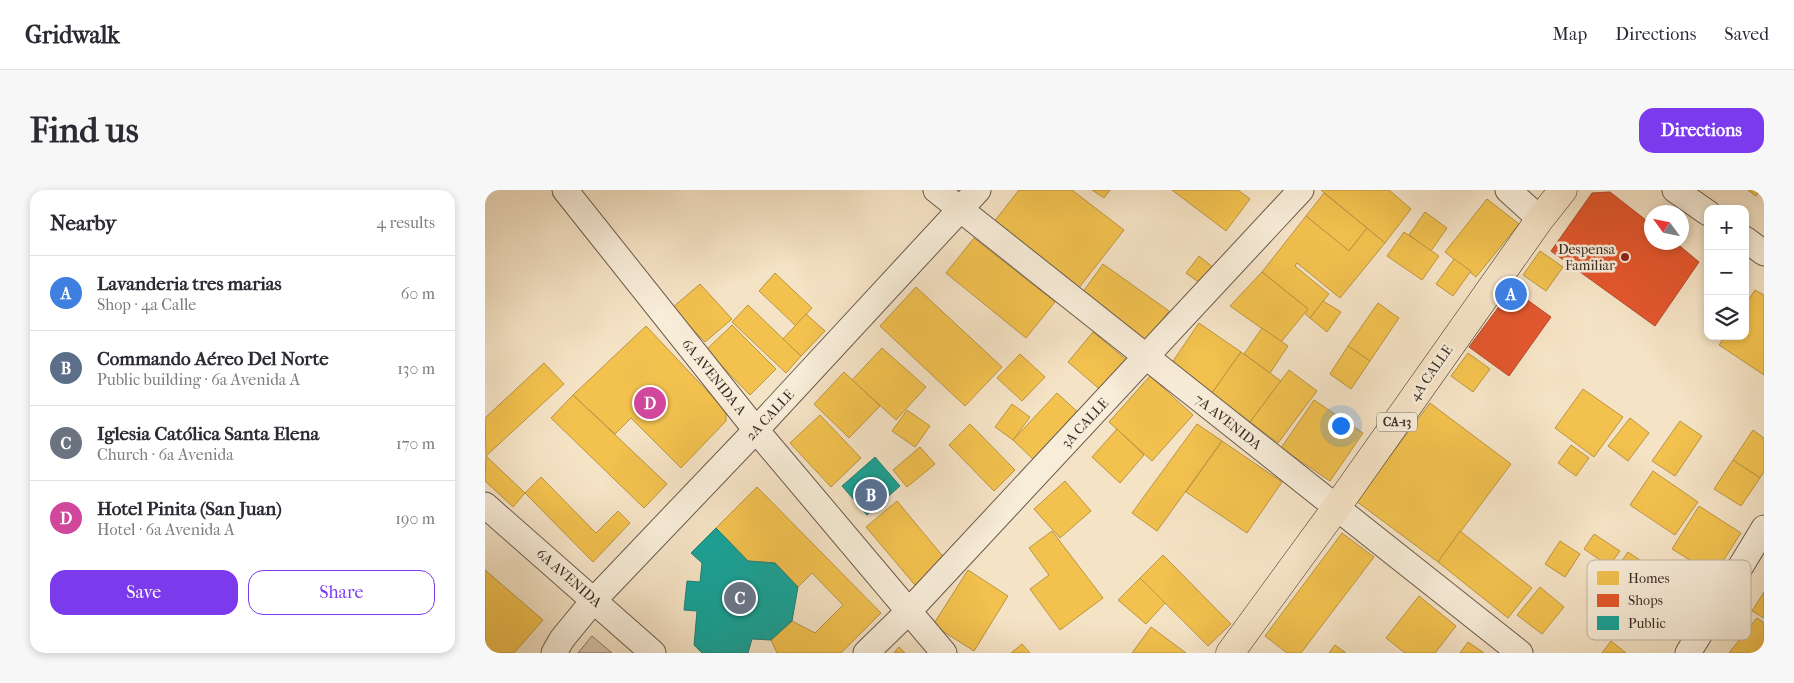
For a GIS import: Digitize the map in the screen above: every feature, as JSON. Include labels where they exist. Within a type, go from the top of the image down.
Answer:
[{"type":"main road","name":"4A CALLE","points":[[1229,653],[1336,508],[1540,219],[1563,190]]},
{"type":"street","name":"6A AVENIDA A","points":[[565,190],[756,430],[944,653]]},
{"type":"street","name":"7A AVENIDA","points":[[936,190],[1520,653]]},
{"type":"street","name":"2A CALLE","points":[[538,653],[558,646],[593,600],[756,430],[978,190]]},
{"type":"street","name":"3A CALLE","points":[[866,653],[909,611],[1301,190]]},
{"type":"street","points":[[1508,190],[1540,219]]},
{"type":"street","points":[[1675,190],[1704,210]]},
{"type":"street","points":[[1749,243],[1764,253]]},
{"type":"street","name":"6A AVENIDA","points":[[485,505],[653,653]]},
{"type":"street","points":[[1745,560],[1764,529]]},
{"type":"street","points":[[1688,653],[1696,640]]},
{"type":"shaded area","points":[[592,636],[612,653],[578,653]]},
{"type":"building: Homes","points":[[1019,190],[1072,190],[1124,230],[1078,289],[993,223]]},
{"type":"building: Homes","points":[[1092,190],[1110,190],[1104,198]]},
{"type":"building: Homes","points":[[1172,190],[1238,190],[1250,199],[1226,231]]},
{"type":"building: Homes","points":[[1321,190],[1389,190],[1411,209],[1385,243]]},
{"type":"building: Homes","points":[[1748,190],[1760,190],[1756,196]]},
{"type":"building: Homes","points":[[1324,193],[1367,228],[1349,251],[1306,216]]},
{"type":"building: Homes","points":[[1487,199],[1519,224],[1476,277],[1445,252]]},
{"type":"building: Homes","points":[[1425,212],[1447,228],[1431,251],[1409,235]]},
{"type":"building: Homes","points":[[1306,216],[1349,251],[1367,228],[1385,243],[1340,298],[1297,263],[1295,266],[1329,294],[1310,318],[1304,313],[1308,309],[1262,272]]},
{"type":"building: Homes","points":[[1404,232],[1439,256],[1422,280],[1387,256]]},
{"type":"building: Homes","points":[[974,238],[1055,302],[1026,338],[946,273]]},
{"type":"building: Homes","points":[[1540,251],[1563,267],[1546,291],[1523,275]]},
{"type":"building: Homes","points":[[1199,256],[1214,268],[1201,284],[1186,273]]},
{"type":"building: Homes","points":[[1454,259],[1471,271],[1453,296],[1436,284]]},
{"type":"building: Homes","points":[[1103,264],[1169,311],[1145,343],[1080,296]]},
{"type":"building: Homes","points":[[1262,272],[1308,309],[1281,342],[1230,306]]},
{"type":"building: Homes","points":[[775,273],[812,308],[796,326],[759,291]]},
{"type":"building: Homes","points":[[700,284],[732,319],[705,342],[672,308]]},
{"type":"building: Homes","points":[[916,287],[1002,367],[965,406],[880,326]]},
{"type":"building: Homes","points":[[1755,290],[1764,295],[1764,375],[1719,345],[1722,340],[1749,340],[1749,299]]},
{"type":"building: Homes","points":[[1323,301],[1341,312],[1327,332],[1310,318]]},
{"type":"building: Homes","points":[[1378,303],[1399,318],[1370,361],[1348,346]]},
{"type":"building: Homes","points":[[748,305],[801,356],[786,373],[732,322]]},
{"type":"building: Homes","points":[[806,314],[825,331],[801,356],[783,339]]},
{"type":"building: Homes","points":[[1199,323],[1241,352],[1212,393],[1171,364]]},
{"type":"building: Homes","points":[[732,325],[776,369],[750,395],[706,350]]},
{"type":"building: Homes","points":[[646,326],[726,411],[726,421],[681,468],[631,418],[615,434],[573,395]]},
{"type":"building: Homes","points":[[1262,328],[1288,346],[1270,373],[1244,354]]},
{"type":"building: Homes","points":[[1093,332],[1129,362],[1103,392],[1068,362]]},
{"type":"building: Homes","points":[[1348,346],[1370,361],[1351,389],[1330,374]]},
{"type":"building: Homes","points":[[882,348],[926,387],[896,420],[852,380]]},
{"type":"building: Homes","points":[[1241,352],[1281,381],[1250,422],[1212,393]]},
{"type":"building: Homes","points":[[1468,353],[1490,369],[1473,392],[1451,376]]},
{"type":"building: Homes","points":[[1020,354],[1045,377],[1022,401],[997,378]]},
{"type":"building: Homes","points":[[544,363],[564,384],[486,456],[485,418]]},
{"type":"building: Homes","points":[[1289,370],[1317,391],[1278,443],[1250,422]]},
{"type":"building: Homes","points":[[844,372],[880,406],[849,438],[814,404]]},
{"type":"building: Homes","points":[[1150,376],[1193,415],[1152,461],[1109,422]]},
{"type":"building: Homes","points":[[1583,389],[1623,417],[1594,457],[1555,428]]},
{"type":"building: Homes","points":[[1057,393],[1082,416],[1038,464],[1013,440]]},
{"type":"building: Homes","points":[[573,395],[667,484],[644,508],[551,418]]},
{"type":"building: Homes","points":[[1314,400],[1363,433],[1330,481],[1281,448]]},
{"type":"building: Homes","points":[[1430,403],[1511,464],[1438,562],[1356,501]]},
{"type":"building: Homes","points":[[1012,404],[1030,417],[1013,440],[995,427]]},
{"type":"building: Homes","points":[[907,410],[930,426],[915,447],[892,431]]},
{"type":"building: Homes","points":[[820,415],[861,458],[831,487],[790,443]]},
{"type":"building: Homes","points":[[1630,418],[1649,433],[1628,461],[1608,446]]},
{"type":"building: Homes","points":[[1680,421],[1702,436],[1675,476],[1652,461]]},
{"type":"building: Homes","points":[[970,424],[1015,470],[994,491],[949,445]]},
{"type":"building: Homes","points":[[1197,424],[1222,441],[1157,531],[1132,513]]},
{"type":"building: Homes","points":[[1117,429],[1144,455],[1120,483],[1092,457]]},
{"type":"building: Homes","points":[[1753,430],[1764,438],[1764,472],[1760,478],[1733,460]]},
{"type":"building: Homes","points":[[1222,441],[1282,482],[1247,533],[1186,492]]},
{"type":"building: Homes","points":[[1571,445],[1589,458],[1576,476],[1558,463]]},
{"type":"building: Homes","points":[[920,447],[935,464],[907,487],[893,470]]},
{"type":"building: Homes","points":[[486,456],[525,493],[513,507],[485,481]]},
{"type":"building: Homes","points":[[1733,460],[1760,478],[1741,506],[1714,489]]},
{"type":"building: Homes","points":[[1653,471],[1698,502],[1675,535],[1630,505]]},
{"type":"building: Homes","points":[[541,477],[596,533],[618,511],[630,523],[593,562],[525,493]]},
{"type":"building: Homes","points":[[1065,481],[1091,511],[1060,538],[1034,509]]},
{"type":"building: Homes","points":[[757,487],[881,613],[841,653],[777,653],[771,640],[792,621],[815,633],[843,605],[812,573],[798,587],[775,563],[748,561],[716,528]]},
{"type":"building: Homes","points":[[897,501],[946,560],[915,585],[866,527]]},
{"type":"building: Homes","points":[[1699,506],[1741,533],[1724,560],[1690,560],[1672,549]]},
{"type":"building: Homes","points":[[1052,531],[1103,598],[1060,630],[1030,589],[1049,575],[1029,548]]},
{"type":"building: Homes","points":[[1460,531],[1532,588],[1508,618],[1438,562]]},
{"type":"building: Homes","points":[[1342,533],[1374,557],[1301,653],[1287,653],[1265,636]]},
{"type":"building: Homes","points":[[1594,534],[1620,551],[1613,560],[1600,560],[1584,549]]},
{"type":"building: Homes","points":[[1560,541],[1580,554],[1565,577],[1545,564]]},
{"type":"building: Homes","points":[[1628,552],[1640,560],[1623,560]]},
{"type":"building: Homes","points":[[1163,555],[1231,624],[1208,646],[1140,578]]},
{"type":"building: Homes","points":[[485,570],[543,620],[514,653],[485,653]]},
{"type":"building: Homes","points":[[968,570],[1008,596],[974,651],[933,625]]},
{"type":"building: Homes","points":[[1140,578],[1165,603],[1146,624],[1118,600]]},
{"type":"building: Homes","points":[[1540,587],[1564,607],[1542,634],[1517,615]]},
{"type":"building: Homes","points":[[1764,592],[1764,618],[1752,611]]},
{"type":"building: Homes","points":[[1419,596],[1456,626],[1435,653],[1405,653],[1386,638]]},
{"type":"building: Homes","points":[[1757,618],[1764,623],[1764,653],[1729,653],[1739,640],[1751,640],[1751,626]]},
{"type":"building: Homes","points":[[1151,627],[1186,653],[1132,653]]},
{"type":"building: Homes","points":[[1611,641],[1626,653],[1602,653]]},
{"type":"building: Homes","points":[[1468,642],[1484,653],[1460,653]]},
{"type":"building: Homes","points":[[1022,644],[1030,653],[1011,653]]},
{"type":"building: Homes","points":[[1335,645],[1346,653],[1329,653]]},
{"type":"building: Homes","points":[[899,647],[905,653],[894,653]]},
{"type":"building: Shops","name":"Despensa Familiar","points":[[1610,192],[1644,219],[1644,250],[1685,250],[1699,262],[1655,326],[1551,251],[1592,193]]},
{"type":"building: Shops","points":[[1512,289],[1551,317],[1509,376],[1469,347]]},
{"type":"building: Public","points":[[875,457],[900,486],[867,515],[842,486]]},
{"type":"building: Public","points":[[716,528],[748,561],[775,563],[798,587],[792,621],[771,640],[752,639],[748,653],[702,653],[694,645],[697,611],[684,610],[687,581],[700,582],[702,563],[691,553]]},
{"type":"place","name":"Despensa Familiar","points":[[1625,257]]},
{"type":"place","name":"Lavanderia tres marias","points":[[1511,294]]},
{"type":"place","name":"Hotel Pinita (San Juan)","points":[[650,403]]},
{"type":"place","name":"Commando Aéreo Del Norte","points":[[871,495]]},
{"type":"place","name":"Iglesia Católica Santa Elena","points":[[740,598]]}]
